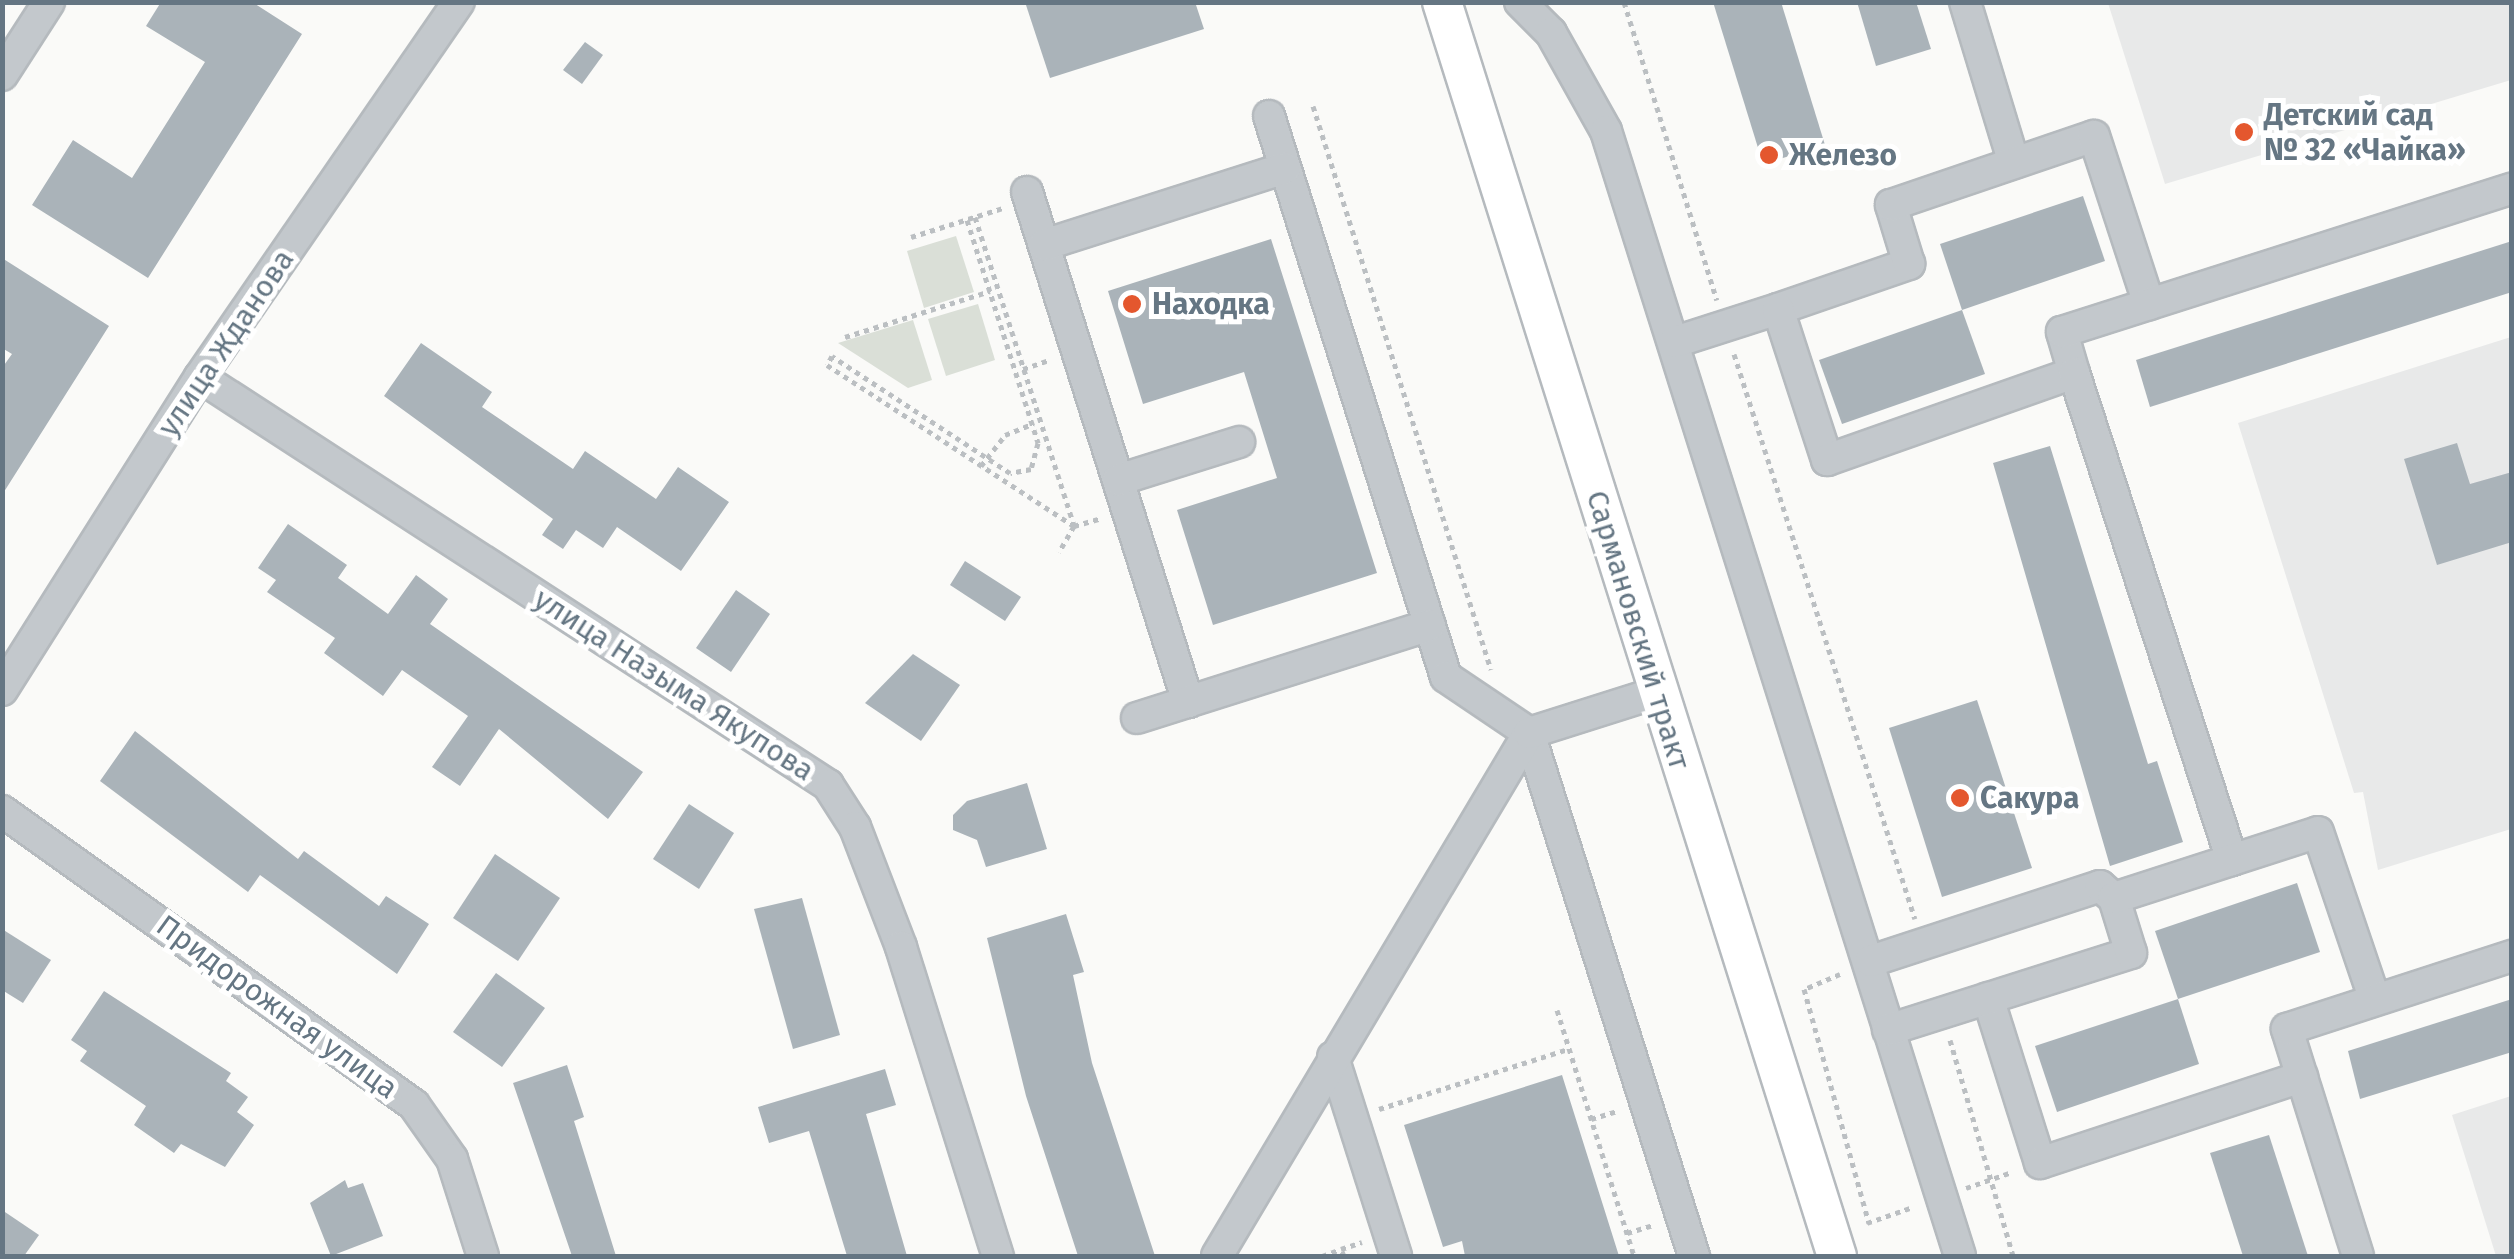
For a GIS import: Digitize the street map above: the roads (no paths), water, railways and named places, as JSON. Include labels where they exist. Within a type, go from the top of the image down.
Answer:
[{"type":"main road","name":"Сармановский тракт","points":[[1442,2],[1837,1256]]},
{"type":"street","points":[[2,75],[49,2]]},
{"type":"street","name":"улица Жданова","points":[[2,690],[200,377],[458,2]]},
{"type":"street","points":[[1520,2],[1550,33],[1606,131],[1871,960],[1888,1030],[1960,1256]]},
{"type":"street","points":[[1965,2],[2014,163]]},
{"type":"street","points":[[1269,116],[1430,625],[1453,686],[1518,727],[1694,1256]]},
{"type":"street","points":[[1675,342],[1910,264],[1892,206],[2094,136],[2149,304]]},
{"type":"street","points":[[1044,245],[1286,168]]},
{"type":"street","points":[[2232,860],[2062,332],[2512,188]]},
{"type":"street","points":[[1029,196],[1188,702]]},
{"type":"street","points":[[1778,309],[1827,460],[2074,373]]},
{"type":"street","name":"улица Назыма Якупова","points":[[200,377],[828,786],[854,827],[901,947],[998,1256]]},
{"type":"street","points":[[1123,495],[1240,442]]},
{"type":"street","points":[[1137,718],[1430,625]]},
{"type":"street","points":[[1217,1256],[1518,727],[1658,692]]},
{"type":"street","name":"Придорожная улица","points":[[2,811],[414,1106],[452,1159],[483,1256]]},
{"type":"street","points":[[2114,898],[2318,832],[2375,1000]]},
{"type":"street","points":[[1871,960],[1921,940],[2100,886],[2114,898],[2131,953],[1888,1030]]},
{"type":"street","points":[[2358,1256],[2287,1029],[2512,956]]},
{"type":"street","points":[[1988,998],[2040,1163],[2302,1077]]},
{"type":"street","points":[[1333,1057],[1396,1256]]},
{"type":"place","name":"Детский сад № 32 «Чайка»","points":[[2244,132]]},
{"type":"place","name":"Железо","points":[[1769,155]]},
{"type":"place","name":"Находка","points":[[1132,304]]},
{"type":"place","name":"Сакура","points":[[1960,798]]}]
